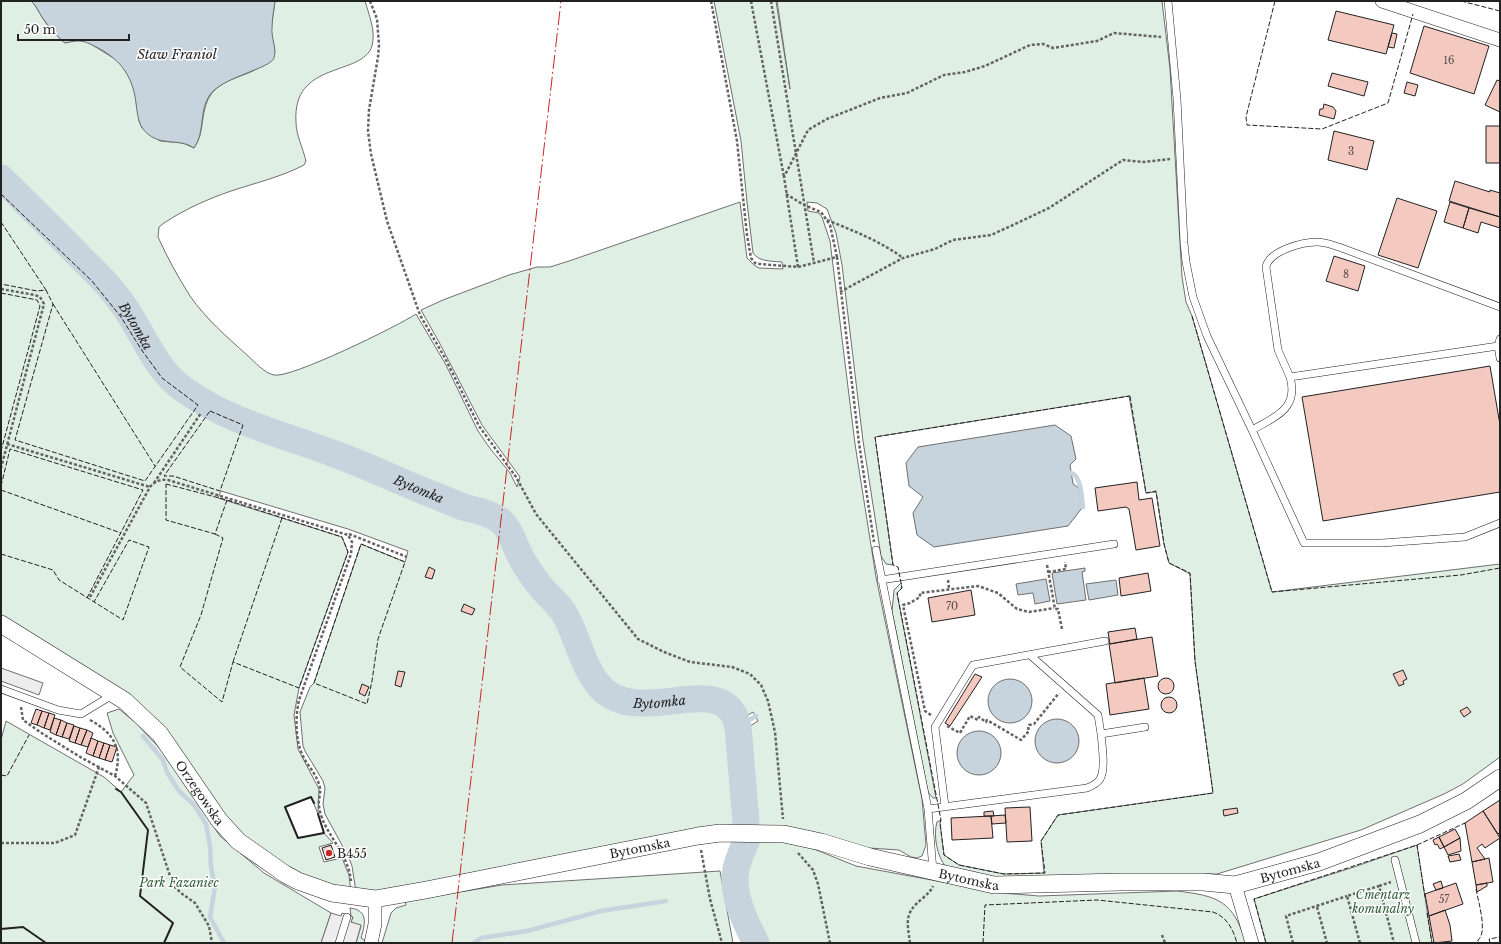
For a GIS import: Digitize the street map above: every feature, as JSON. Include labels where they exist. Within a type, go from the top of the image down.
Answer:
[{"type":"street","points":[[1382,1],[1500,40]]},
{"type":"street","name":"Orzegowska","points":[[1,624],[114,694],[137,711],[160,734],[219,820],[238,841],[267,863],[298,881],[332,893],[375,898],[426,890]]},
{"type":"street","name":"Bytomska","points":[[426,890],[698,836],[720,833],[784,834],[821,842],[870,857],[994,885],[1203,882],[1235,885],[1319,862],[1420,824],[1466,801],[1500,778]]},
{"type":"street","points":[[1235,885],[1252,943]]},
{"type":"street","points":[[370,943],[375,924],[375,898]]},
{"type":"lane","points":[[1168,1],[1172,37],[1184,243],[1193,297],[1210,345],[1252,430],[1304,543],[1382,543],[1465,537],[1500,523]]},
{"type":"lane","points":[[1252,430],[1281,414],[1286,409],[1292,390],[1290,378],[1278,350],[1266,267],[1270,258],[1275,254],[1301,244],[1319,242],[1335,245],[1500,307]]},
{"type":"lane","points":[[1290,378],[1499,342],[1500,358]]},
{"type":"lane","points":[[882,580],[1114,544]]},
{"type":"lane","points":[[876,550],[928,809],[933,871]]},
{"type":"lane","points":[[944,806],[935,726],[973,665],[1105,641]]},
{"type":"lane","points":[[928,809],[1087,788],[1096,784],[1101,778],[1103,769],[1101,734],[1098,715],[1030,655]]},
{"type":"lane","points":[[1,689],[58,710],[81,714],[114,694]]},
{"type":"lane","points":[[1101,734],[1145,727]]},
{"type":"lane","points":[[1395,860],[1416,943]]},
{"type":"lane","points":[[339,943],[347,917]]},
{"type":"path","points":[[370,1],[377,19],[378,45],[377,64],[369,110],[368,131],[371,154],[386,221],[420,315],[445,358],[479,426],[516,477],[536,514],[623,623],[638,639],[664,652],[690,662],[732,667],[750,674],[761,685],[768,701],[775,732],[784,834],[792,848],[813,870],[818,884],[830,943]]},
{"type":"path","points":[[711,1],[737,141],[751,258],[755,263],[760,264],[798,267],[837,257]]},
{"type":"path","points":[[751,1],[784,177],[798,267]]},
{"type":"path","points":[[771,1],[814,263]]},
{"type":"path","points":[[784,177],[808,130],[826,119],[880,98],[907,93],[944,75],[965,72],[985,66],[1030,44],[1044,44],[1054,48],[1097,41],[1114,33],[1172,37]]},
{"type":"path","points":[[840,292],[903,258],[935,249],[953,240],[991,235],[1014,225],[1049,208],[1123,160],[1144,162],[1180,158]]},
{"type":"path","points":[[786,194],[804,205],[821,212],[830,225],[837,257],[859,443],[876,550]]},
{"type":"path","points":[[826,219],[864,235],[891,249],[903,258]]},
{"type":"path","points":[[1,288],[35,294],[40,297],[44,304],[1,468]]},
{"type":"path","points":[[90,597],[150,487],[201,413]]},
{"type":"path","points":[[7,444],[150,487]]},
{"type":"path","points":[[153,483],[168,480],[345,533],[406,557]]},
{"type":"path","points":[[345,533],[348,534],[352,542],[351,554],[299,700],[296,716],[302,754],[320,785],[320,810],[324,821],[349,868],[353,896]]},
{"type":"path","points":[[1048,572],[1066,569],[1066,564]]},
{"type":"path","points":[[1047,566],[1054,608]]},
{"type":"path","points":[[931,716],[925,711],[903,605],[920,597],[920,593],[978,586],[998,593],[1017,609],[1029,612],[1054,608],[1058,609],[1062,629]]},
{"type":"path","points":[[950,728],[960,733],[970,716],[978,720],[979,717],[1021,740],[1029,731],[1029,725],[1034,724],[1060,692]]},
{"type":"path","points":[[22,696],[21,707],[23,720],[42,734],[115,776],[146,803],[173,885],[181,894],[195,903],[209,926],[212,943]]},
{"type":"path","points":[[81,714],[102,726],[118,747],[119,764],[115,776]]},
{"type":"path","points":[[1,843],[54,843],[75,835],[99,767]]},
{"type":"path","points":[[698,836],[710,899],[722,943]]},
{"type":"path","points":[[910,943],[907,920],[915,904],[933,888],[933,871]]},
{"type":"path","points":[[1293,943],[1286,916],[1378,886],[1394,943]]},
{"type":"path","points":[[1347,896],[1360,943]]},
{"type":"path","points":[[1317,907],[1326,943]]},
{"type":"path","points":[[1162,935],[1164,943]]},
{"type":"green space","points":[[1,1],[31,1],[36,6],[44,21],[65,43],[77,40],[86,41],[115,59],[123,67],[130,79],[135,93],[139,121],[142,128],[160,141],[183,143],[194,148],[200,135],[205,106],[212,93],[222,84],[262,66],[275,52],[271,30],[275,1],[365,1],[372,23],[373,35],[372,46],[366,56],[316,79],[305,88],[298,102],[296,127],[306,161],[304,165],[277,176],[222,194],[188,209],[159,227],[158,237],[181,282],[203,312],[224,334],[260,367],[270,374],[284,374],[321,361],[367,340],[416,314],[446,365],[478,431],[510,473],[517,487],[520,477],[482,425],[421,310],[509,275],[537,267],[550,267],[569,261],[740,202],[747,258],[759,268],[783,269],[782,262],[762,260],[753,253],[741,141],[714,1],[776,1],[790,89],[777,1],[1162,1],[1170,69],[1182,277],[1186,302],[1192,316],[1272,592],[1500,564],[1500,757],[1463,784],[1444,794],[1361,830],[1217,874],[1162,874],[1015,881],[946,867],[938,852],[935,833],[937,822],[941,820],[940,823],[944,855],[959,865],[1004,874],[1044,873],[1041,841],[1058,815],[1213,793],[1195,661],[1190,574],[1169,563],[1164,544],[1156,492],[1146,493],[1129,396],[875,437],[893,565],[886,564],[881,556],[863,441],[842,265],[836,233],[827,209],[817,203],[807,202],[808,211],[819,213],[822,217],[830,241],[855,444],[876,577],[922,799],[926,845],[922,856],[917,858],[911,857],[899,850],[854,847],[752,828],[748,790],[746,731],[747,728],[758,721],[753,712],[741,719],[737,708],[726,699],[715,693],[672,695],[654,699],[633,699],[605,686],[599,680],[584,650],[580,635],[570,616],[545,586],[531,564],[516,539],[507,515],[494,504],[489,503],[480,507],[472,508],[415,486],[392,474],[332,450],[245,420],[200,397],[183,386],[169,373],[155,354],[141,328],[122,299],[103,276],[1,175]]},
{"type":"green space","points":[[1,181],[97,276],[117,300],[137,329],[148,351],[177,387],[197,400],[243,425],[330,455],[386,477],[435,500],[485,518],[500,530],[532,589],[559,618],[570,650],[580,672],[604,700],[620,708],[668,710],[701,706],[716,708],[723,712],[727,716],[732,729],[733,763],[739,794],[741,825],[486,872],[375,891],[356,892],[352,866],[349,858],[325,814],[323,804],[325,788],[323,781],[303,746],[300,712],[310,687],[314,683],[361,544],[405,562],[408,551],[348,529],[221,491],[218,498],[342,537],[348,552],[299,688],[294,715],[298,749],[319,789],[318,814],[311,797],[285,807],[298,838],[324,833],[333,843],[319,847],[324,862],[342,858],[349,875],[351,893],[332,891],[237,837],[164,734],[1,621]]},
{"type":"green space","points":[[901,583],[902,588],[897,593],[936,798],[933,798],[928,792],[892,611],[894,590]]},
{"type":"green space","name":"Park Fazaniec","points":[[119,709],[136,723],[166,755],[220,836],[264,873],[331,913],[321,943],[1,943],[1,740],[6,721],[104,777],[121,792],[134,775],[113,733],[107,713]]},
{"type":"green space","points":[[751,841],[783,841],[814,849],[856,866],[1002,893],[1039,896],[1177,891],[1204,895],[1222,903],[1230,909],[1236,918],[1246,943],[763,943],[749,923],[742,904],[740,892],[740,870],[749,850]]},
{"type":"green space","name":"Cmentarz komunalny","points":[[1417,845],[1432,943],[1266,943],[1254,899]]},
{"type":"green space","points":[[720,871],[733,943],[382,943],[391,913],[396,908],[406,905],[405,901],[502,885]]},
{"type":"green space","points":[[350,908],[356,909],[363,915],[364,928],[361,938],[365,940],[364,943],[356,943],[361,926],[351,922],[353,917],[351,916]]},
{"type":"shaded area","points":[[1,668],[43,683],[39,695],[1,681]]},
{"type":"shaded area","points":[[331,913],[341,916],[342,913],[353,917],[351,922],[361,925],[356,943],[321,943]]},
{"type":"water","name":"Staw Franiol","points":[[31,1],[275,1],[272,32],[275,54],[271,62],[215,89],[206,102],[200,136],[194,148],[181,143],[155,138],[149,135],[141,126],[132,86],[125,71],[120,65],[108,54],[87,43],[76,41],[65,43],[50,28],[36,6]]},
{"type":"water","points":[[1055,425],[1071,436],[1076,459],[1070,465],[1073,484],[1079,488],[1082,508],[1068,526],[934,547],[917,535],[913,513],[923,497],[909,486],[906,463],[918,447]]},
{"type":"water","points":[[1085,568],[1085,571],[1082,572],[1086,600],[1057,604],[1052,573]]},
{"type":"water","points":[[1046,579],[1050,601],[1035,604],[1033,593],[1018,595],[1016,584]]},
{"type":"water","points":[[1116,580],[1118,595],[1089,600],[1086,584]]},
{"type":"water","points":[[1006,679],[1014,679],[1019,680],[1026,685],[1031,692],[1031,710],[1026,717],[1019,722],[1006,723],[998,720],[991,713],[988,705],[988,697],[991,689],[998,682]]},
{"type":"water","points":[[1053,719],[1061,719],[1066,720],[1073,725],[1078,732],[1078,750],[1073,757],[1066,762],[1053,763],[1045,760],[1038,753],[1035,745],[1035,737],[1038,729],[1045,722]]},
{"type":"water","points":[[975,731],[983,731],[988,732],[995,737],[1000,744],[1000,762],[995,769],[988,774],[975,775],[967,772],[960,765],[957,757],[957,749],[960,741],[967,734]]},
{"type":"building","points":[[1336,11],[1394,25],[1386,54],[1328,40]]},
{"type":"building","points":[[1424,26],[1489,46],[1474,94],[1410,73]]},
{"type":"building","points":[[1392,33],[1397,34],[1394,48],[1388,47]]},
{"type":"building","points":[[1332,73],[1368,82],[1364,96],[1328,86]]},
{"type":"building","points":[[1497,80],[1500,81],[1500,112],[1485,105]]},
{"type":"building","points":[[1407,82],[1418,85],[1415,96],[1404,93]]},
{"type":"building","points":[[1324,104],[1333,107],[1336,111],[1334,119],[1319,115],[1320,109],[1323,109]]},
{"type":"building","points":[[1486,126],[1500,126],[1500,163],[1486,163]]},
{"type":"building","points":[[1334,131],[1374,141],[1367,170],[1328,160]]},
{"type":"building","points":[[1455,181],[1490,192],[1490,190],[1500,193],[1500,217],[1449,201]]},
{"type":"building","points":[[1397,198],[1437,211],[1418,268],[1378,255]]},
{"type":"building","points":[[1450,202],[1469,208],[1463,228],[1444,222]]},
{"type":"building","points":[[1469,208],[1500,217],[1500,228],[1481,222],[1478,233],[1463,228]]},
{"type":"building","points":[[1334,256],[1365,266],[1358,291],[1326,281]]},
{"type":"building","points":[[1490,366],[1500,425],[1500,492],[1323,521],[1302,397]]},
{"type":"building","points":[[1137,482],[1139,500],[1152,498],[1160,546],[1136,550],[1129,509],[1126,507],[1098,511],[1095,488]]},
{"type":"building","points":[[429,567],[435,570],[432,579],[425,577]]},
{"type":"building","points":[[1148,573],[1151,591],[1121,596],[1119,578]]},
{"type":"building","points":[[971,590],[975,615],[932,622],[928,598]]},
{"type":"building","points":[[464,604],[475,609],[472,615],[461,611]]},
{"type":"building","points":[[1135,628],[1137,639],[1110,644],[1108,632]]},
{"type":"building","points":[[1152,637],[1158,676],[1115,683],[1109,644]]},
{"type":"building","points":[[1403,670],[1407,679],[1403,681],[1404,684],[1399,686],[1393,674]]},
{"type":"building","points":[[398,671],[405,672],[401,687],[395,685]]},
{"type":"building","points":[[975,674],[982,677],[950,726],[945,723]]},
{"type":"building","points":[[1144,678],[1149,709],[1110,715],[1106,684]]},
{"type":"building","points":[[1163,678],[1169,678],[1174,683],[1172,692],[1169,694],[1163,694],[1158,689],[1158,683]]},
{"type":"building","points":[[362,684],[369,687],[365,696],[359,693]]},
{"type":"building","points":[[1166,697],[1172,697],[1177,702],[1175,711],[1172,713],[1166,713],[1161,708],[1161,702]]},
{"type":"building","points":[[1467,707],[1471,712],[1464,717],[1460,711]]},
{"type":"building","points":[[36,709],[42,711],[37,725],[31,723]]},
{"type":"building","points":[[42,711],[49,713],[44,728],[37,725]]},
{"type":"building","points":[[49,713],[55,715],[50,730],[44,728]]},
{"type":"building","points":[[54,718],[61,720],[56,735],[50,732]]},
{"type":"building","points":[[61,720],[67,723],[62,737],[56,735]]},
{"type":"building","points":[[67,723],[74,725],[69,739],[62,737]]},
{"type":"building","points":[[74,726],[80,728],[75,743],[69,741]]},
{"type":"building","points":[[80,728],[87,730],[81,745],[75,743]]},
{"type":"building","points":[[87,730],[93,733],[88,747],[81,745]]},
{"type":"building","points":[[91,738],[98,741],[93,756],[86,753]]},
{"type":"building","points":[[98,741],[104,743],[99,758],[93,756]]},
{"type":"building","points":[[104,743],[110,745],[105,760],[99,758]]},
{"type":"building","points":[[110,745],[117,747],[112,762],[105,760]]},
{"type":"building","points":[[1500,800],[1500,832],[1498,834],[1483,811]]},
{"type":"building","points":[[1030,807],[1032,841],[1007,842],[1005,808]]},
{"type":"building","points":[[1237,808],[1238,813],[1224,816],[1223,810]]},
{"type":"building","points":[[993,811],[994,816],[984,816],[984,812]]},
{"type":"building","points":[[1483,811],[1500,838],[1485,848],[1482,844],[1477,848],[1485,859],[1472,862],[1465,823]]},
{"type":"building","points":[[1005,815],[1006,823],[992,824],[991,816]]},
{"type":"building","points":[[991,816],[993,838],[952,840],[951,818]]},
{"type":"building","points":[[1455,829],[1460,838],[1444,847],[1439,837]]},
{"type":"building","points":[[1439,837],[1444,847],[1440,849],[1437,844],[1435,845],[1433,840]]},
{"type":"building","points":[[1460,838],[1461,851],[1448,855],[1444,847]]},
{"type":"building","name":"B455","points":[[331,845],[335,857],[326,860],[322,848]]},
{"type":"building","points":[[1459,854],[1461,860],[1450,862],[1448,856]]},
{"type":"building","points":[[1489,858],[1493,882],[1476,885],[1472,862]]},
{"type":"building","points":[[1441,881],[1443,888],[1436,890],[1433,884]]},
{"type":"building","points":[[1456,883],[1463,904],[1429,916],[1425,894]]},
{"type":"building","points":[[1487,883],[1487,886],[1477,892],[1476,885]]},
{"type":"building","points":[[1445,910],[1450,925],[1452,941],[1434,943],[1429,916]]},
{"type":"waterway","name":"Bytomka","points":[[1,178],[109,287],[134,321],[155,358],[172,380],[183,389],[218,410],[255,426],[345,458],[463,507],[485,513],[500,520],[507,528],[521,559],[532,575],[564,613],[587,666],[597,683],[612,696],[630,702],[649,703],[689,699],[707,699],[722,703],[734,714],[738,727],[746,822]]},
{"type":"waterway","points":[[1071,473],[1079,482],[1083,507]]},
{"type":"waterway","points":[[738,727],[756,716]]},
{"type":"waterway","points":[[143,736],[163,760],[167,772],[179,791],[195,806],[206,824],[215,887],[210,917],[224,943]]},
{"type":"waterway","name":"Bytomka","points":[[747,839],[736,869],[735,888],[740,907],[756,943]]},
{"type":"waterway","points":[[474,943],[481,938],[527,931],[601,911],[666,901]]},
{"type":"fence","points":[[1275,1],[1246,117],[1247,125],[1322,129],[1388,103],[1413,14]]},
{"type":"fence","points":[[1461,1],[1500,11]]},
{"type":"fence","points":[[1,194],[92,281],[121,317],[141,349],[162,378],[198,405],[145,481],[15,440],[53,304],[46,290],[37,291],[1,284]]},
{"type":"fence","points":[[1,222],[46,290]]},
{"type":"fence","points":[[1,293],[37,300],[40,306],[1,451]]},
{"type":"fence","points":[[53,304],[155,466]]},
{"type":"fence","points":[[1192,316],[1272,592],[1461,575],[1500,568]]},
{"type":"fence","points":[[1130,396],[1146,493],[1156,491],[1164,544],[1169,563],[1190,573],[1195,661],[1213,793],[1058,815],[1041,841],[1045,873],[1004,874],[959,865],[944,855],[940,823],[941,820],[897,593],[902,588],[898,567],[893,565],[875,437],[1130,396]]},
{"type":"fence","points":[[210,411],[243,425],[220,491],[173,476],[164,476],[210,411]]},
{"type":"fence","points":[[1,486],[10,449],[143,490],[87,598]]},
{"type":"fence","points":[[166,484],[227,500],[215,534],[166,520],[166,484]]},
{"type":"fence","points":[[1,490],[121,533]]},
{"type":"fence","points":[[215,534],[223,538],[201,615],[180,667],[222,702],[233,662],[299,688],[348,552],[342,537],[227,500]]},
{"type":"fence","points":[[233,662],[282,518]]},
{"type":"fence","points":[[1,554],[53,570],[59,580],[123,620],[149,547],[129,540],[94,602]]},
{"type":"fence","points":[[361,544],[405,562],[378,639],[367,704],[314,683],[361,544]]},
{"type":"fence","points":[[1,775],[7,776],[29,735]]},
{"type":"fence","points":[[1417,845],[1465,823],[1465,826]]},
{"type":"fence","points":[[1266,943],[1254,899],[1417,845],[1425,897]]},
{"type":"fence","points":[[1476,889],[1482,924],[1481,936],[1478,943]]},
{"type":"fence","points":[[983,943],[985,905],[1097,900],[1213,912],[1226,920],[1234,933],[1237,943]]},
{"type":"fence","points":[[1427,913],[1432,943]]},
{"type":"fence","points":[[1490,943],[1489,939],[1500,937]]},
{"type":"wall","points":[[116,789],[121,792],[148,830],[140,896],[173,923],[164,943]]},
{"type":"wall","points":[[314,803],[311,797],[285,807],[298,838],[324,833],[318,814]]},
{"type":"wall","points":[[1,929],[23,927],[46,943]]},
{"type":"power","points":[[452,943],[561,1]]},
{"type":"place","name":"B455","points":[[329,853]]}]
